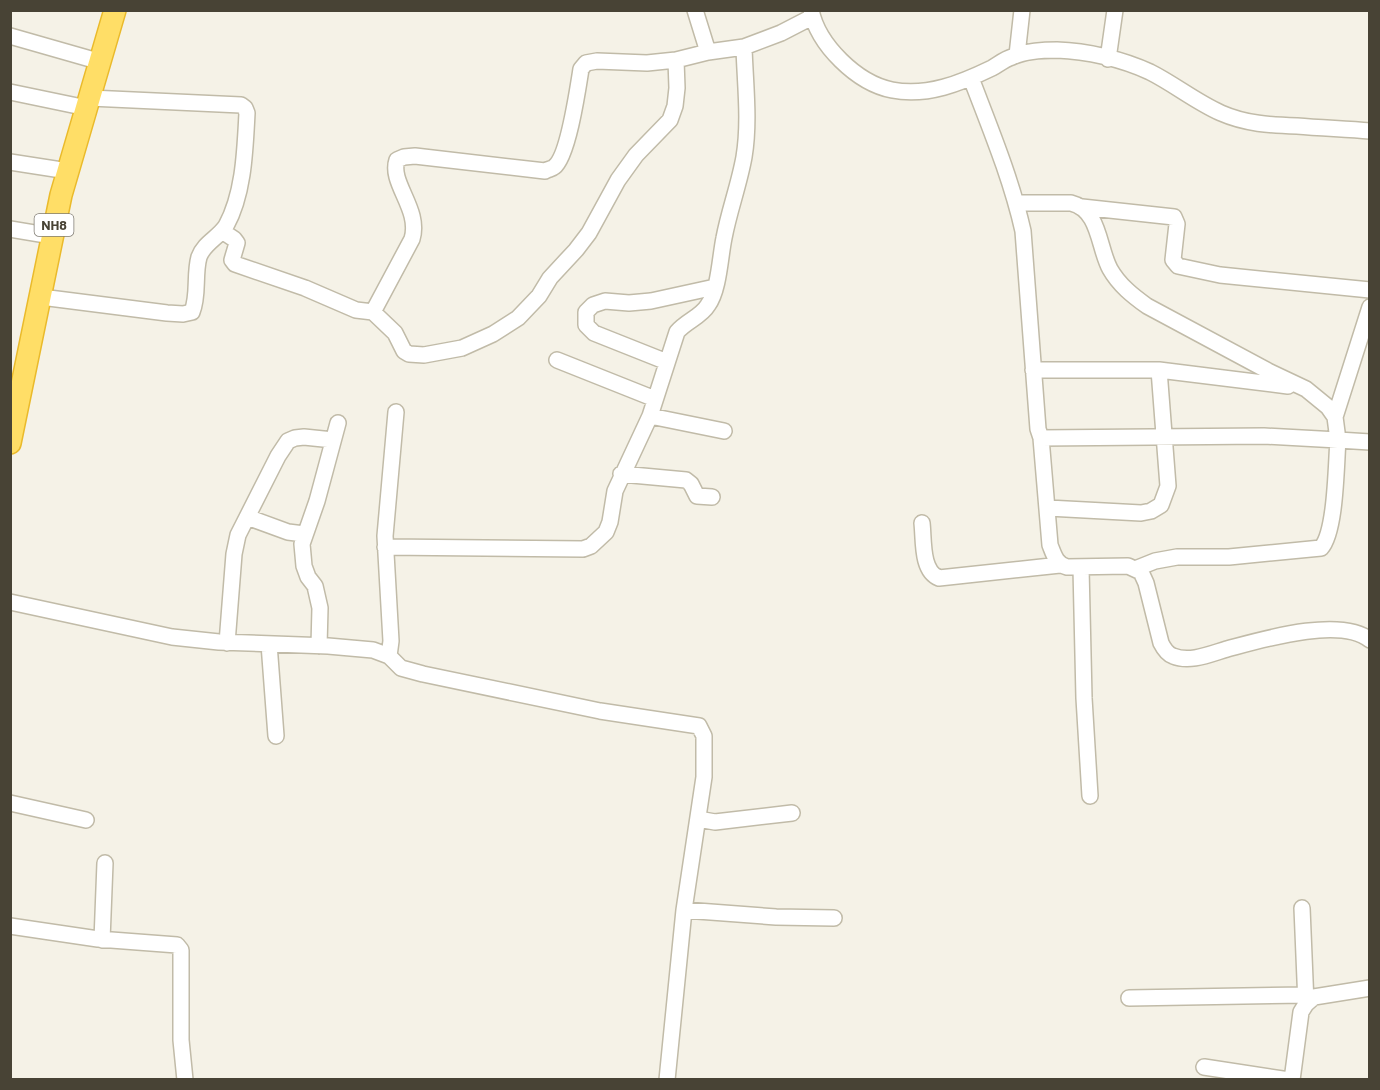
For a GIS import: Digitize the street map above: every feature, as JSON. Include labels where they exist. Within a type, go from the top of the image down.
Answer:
[{"type":"highway","name":"NH8","points":[[10,443],[52,236],[68,171],[115,10]]},
{"type":"street","points":[[695,10],[708,52]]},
{"type":"street","points":[[1017,55],[1022,10]]},
{"type":"street","points":[[1108,59],[1115,10]]},
{"type":"street","points":[[374,312],[415,230],[415,220],[395,167],[397,160],[415,156],[545,171],[555,167],[560,158],[582,69],[586,63],[597,61],[647,63],[744,47],[781,33],[811,14],[829,47],[846,65],[870,82],[892,90],[930,91],[971,78],[1017,55],[1057,50],[1108,59],[1150,72],[1220,113],[1246,122],[1275,126],[1370,131]]},
{"type":"street","points":[[10,36],[101,62]]},
{"type":"street","points":[[385,547],[583,549],[591,546],[606,532],[621,474],[632,457],[650,416],[677,332],[709,305],[744,155],[746,122],[744,47]]},
{"type":"street","points":[[222,231],[237,243],[232,260],[235,264],[304,288],[356,310],[374,312],[381,322],[395,333],[404,351],[409,354],[462,348],[493,334],[518,318],[539,296],[557,269],[589,233],[618,180],[636,155],[670,120],[675,106],[677,88],[676,60]]},
{"type":"street","points":[[971,78],[998,146],[1017,203],[1023,231],[1038,429],[1041,438],[1050,545],[1060,565]]},
{"type":"street","points":[[10,92],[88,103],[241,105],[247,113],[243,168],[231,213],[222,231],[204,246],[199,257],[195,305],[192,312],[167,313],[41,297]]},
{"type":"street","points":[[10,162],[68,171]]},
{"type":"street","points":[[1017,203],[1071,202],[1082,207],[1174,217],[1177,224],[1173,260],[1178,266],[1220,275],[1370,290]]},
{"type":"street","points":[[1082,207],[1090,215],[1110,269],[1131,294],[1147,306],[1306,389],[1328,407],[1335,417]]},
{"type":"street","points":[[10,229],[52,236]]},
{"type":"street","points":[[667,362],[594,333],[586,325],[586,312],[593,305],[605,301],[629,303],[651,301],[714,287]]},
{"type":"street","points":[[1135,568],[1155,561],[1178,557],[1229,557],[1321,548],[1325,544],[1331,524],[1338,440],[1335,417],[1370,307]]},
{"type":"street","points":[[557,360],[655,399]]},
{"type":"street","points":[[1033,370],[1159,370],[1306,389]]},
{"type":"street","points":[[1048,508],[1141,513],[1161,505],[1168,486],[1159,370]]},
{"type":"street","points":[[389,656],[391,641],[385,547],[396,412]]},
{"type":"street","points":[[650,416],[724,431]]},
{"type":"street","points":[[319,645],[320,609],[315,586],[304,566],[302,544],[317,501],[338,423]]},
{"type":"street","points":[[227,643],[234,554],[238,535],[247,517],[288,441],[304,436],[333,440]]},
{"type":"street","points":[[1041,438],[1264,436],[1370,442]]},
{"type":"street","points":[[621,474],[686,480],[691,483],[696,496],[712,497]]},
{"type":"street","points":[[247,517],[288,532],[304,534]]},
{"type":"street","points":[[922,523],[927,566],[933,575],[939,578],[1060,565],[1081,568],[1135,568],[1141,572],[1146,583],[1161,643],[1166,652],[1173,657],[1194,659],[1289,633],[1344,630],[1359,633],[1370,640]]},
{"type":"street","points":[[1081,568],[1084,698],[1090,796]]},
{"type":"street","points":[[10,602],[172,637],[227,643],[319,645],[373,650],[389,656],[401,668],[423,674],[600,711],[699,726],[704,736],[705,766],[684,910],[667,1080]]},
{"type":"street","points":[[269,644],[276,736]]},
{"type":"street","points":[[10,803],[86,820]]},
{"type":"street","points":[[698,819],[715,822],[792,813]]},
{"type":"street","points":[[102,940],[105,863]]},
{"type":"street","points":[[1204,1067],[1290,1080],[1301,1012],[1306,999],[1302,908]]},
{"type":"street","points":[[684,910],[776,917],[834,918]]},
{"type":"street","points":[[10,926],[102,940],[177,945],[181,950],[181,1040],[185,1080]]},
{"type":"street","points":[[1130,998],[1306,999],[1370,988]]}]
